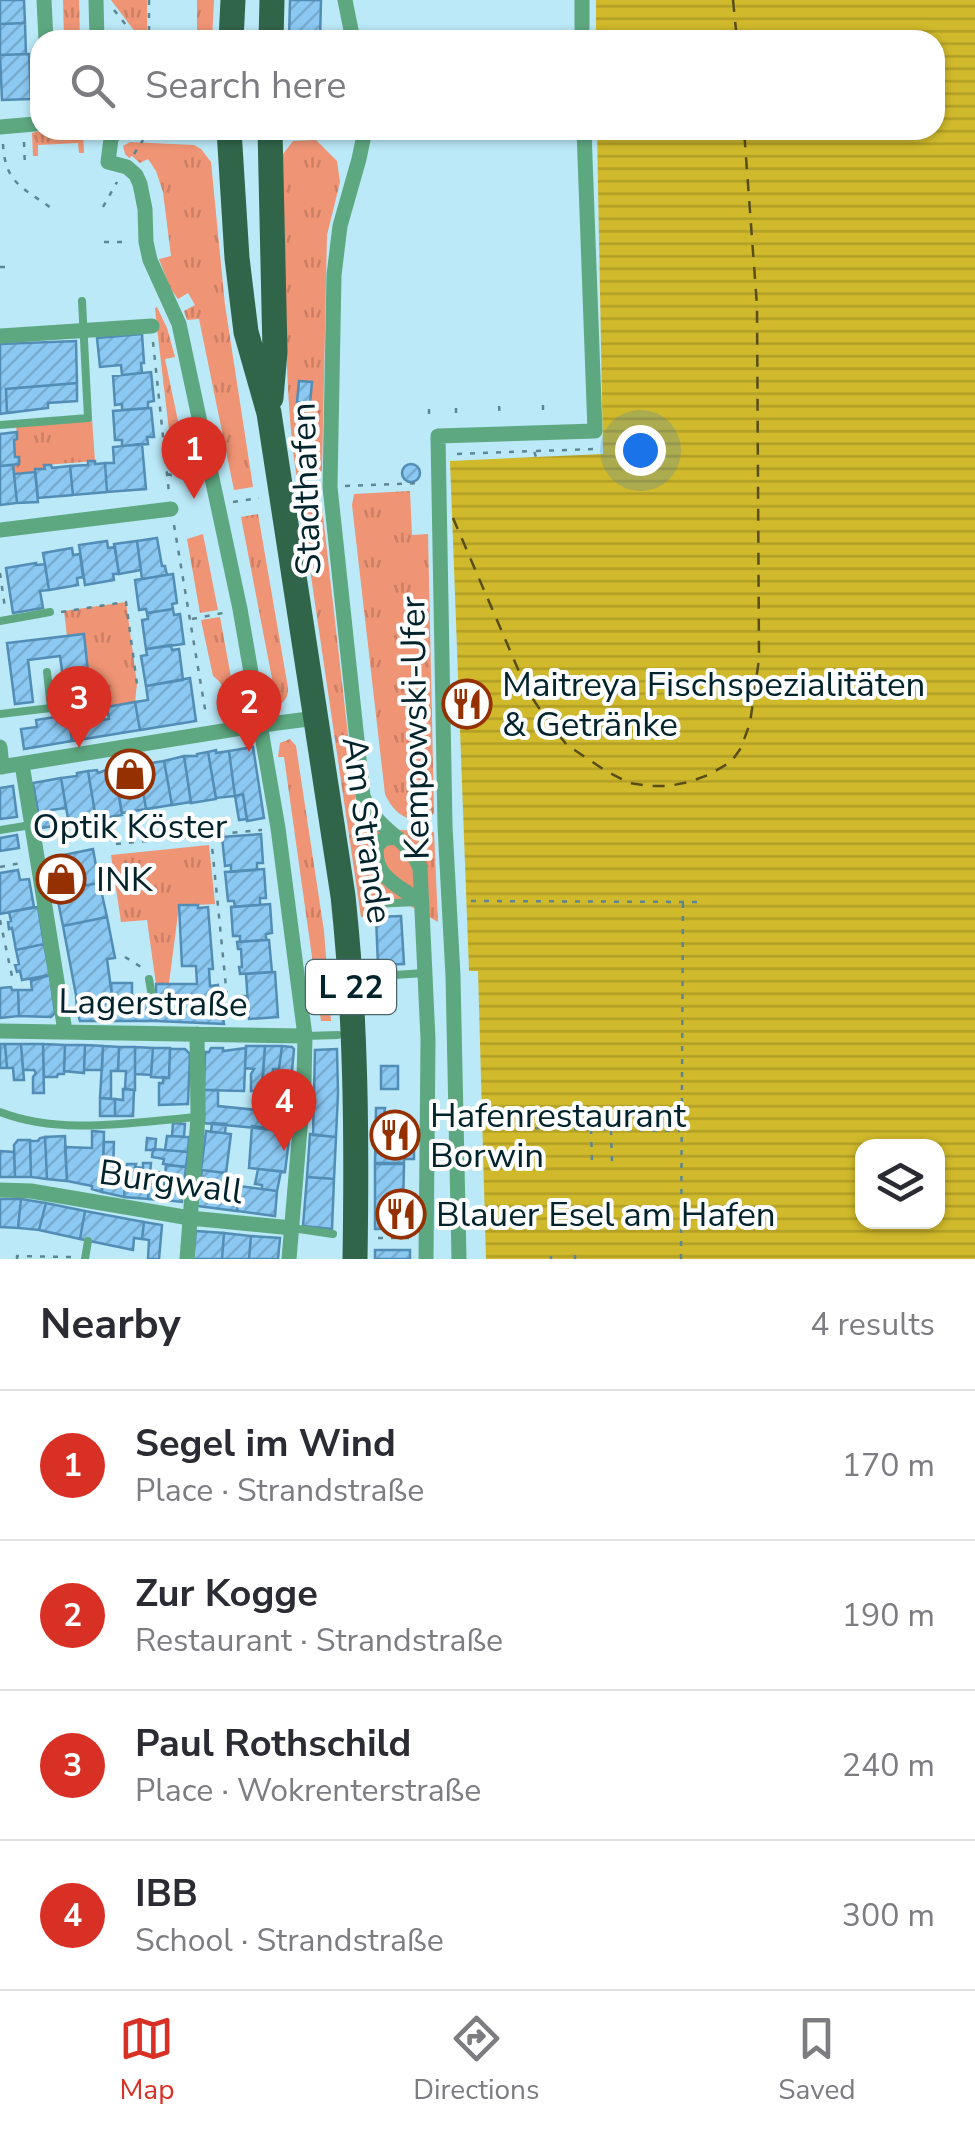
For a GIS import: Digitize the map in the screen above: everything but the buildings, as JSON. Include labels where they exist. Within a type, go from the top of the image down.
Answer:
[{"type":"main road","points":[[231,30],[233,0]]},
{"type":"main road","points":[[271,30],[272,0]]},
{"type":"main road","name":"Am Strande","points":[[230,140],[246,332],[270,413],[343,896],[356,1078],[354,1259]]},
{"type":"main road","name":"Am Strande","points":[[270,140],[275,352],[270,413]]},
{"type":"street","points":[[44,0],[46,30]]},
{"type":"street","points":[[96,0],[97,30]]},
{"type":"street","points":[[345,0],[352,30]]},
{"type":"street","points":[[582,0],[582,30]]},
{"type":"street","points":[[1,127],[30,125]]},
{"type":"street","points":[[112,140],[108,162],[127,166],[136,174],[143,192],[150,260],[179,324],[240,609],[278,828],[304,1036],[304,1081],[289,1259]]},
{"type":"street","name":"Stadthafen","points":[[363,140],[340,226],[334,275],[330,487],[364,796],[369,811],[394,838]]},
{"type":"street","points":[[433,429],[595,431],[577,140]]},
{"type":"street","points":[[0,336],[152,326]]},
{"type":"street","name":"Kempowski-Ufer","points":[[433,429],[439,483],[459,1259]]},
{"type":"street","points":[[0,530],[171,509]]},
{"type":"street","points":[[0,747],[1,767],[316,718]]},
{"type":"street","points":[[22,764],[65,1031]]},
{"type":"street","name":"Kempowski-Ufer","points":[[421,902],[380,871],[374,856],[377,845],[384,840],[400,840],[414,853],[420,868],[428,1038],[426,1259]]},
{"type":"street","name":"Lagerstraße","points":[[0,1031],[153,1027],[197,1034],[304,1036]]},
{"type":"street","points":[[187,1259],[198,1117],[197,1034]]},
{"type":"street","name":"Burgwall","points":[[0,1190],[31,1191],[94,1207],[292,1228]]},
{"type":"lane","points":[[0,425],[88,418],[82,301]]},
{"type":"lane","points":[[3,620],[50,612]]},
{"type":"lane","points":[[0,714],[52,708],[47,672]]},
{"type":"lane","points":[[0,830],[32,830]]},
{"type":"lane","points":[[375,904],[421,902]]},
{"type":"lane","points":[[379,976],[425,974]]},
{"type":"lane","points":[[150,979],[153,1002]]},
{"type":"lane","points":[[304,1036],[338,1035]]},
{"type":"lane","points":[[0,1112],[60,1124],[198,1117]]},
{"type":"lane","name":"Burgwall","points":[[292,1228],[333,1234]]},
{"type":"lane","points":[[85,1259],[88,1240]]},
{"type":"path","points":[[149,0],[149,30]]},
{"type":"path","points":[[106,1],[130,30]]},
{"type":"path","points":[[23,126],[25,168]]},
{"type":"path","points":[[1,127],[7,172],[12,180],[51,208]]},
{"type":"path","points":[[103,207],[127,166]]},
{"type":"path","points":[[104,242],[130,242]]},
{"type":"path","points":[[0,267],[12,267]]},
{"type":"path","points":[[152,326],[166,474],[210,734]]},
{"type":"path","points":[[428,409],[433,429]]},
{"type":"path","points":[[466,454],[596,449]]},
{"type":"path","points":[[534,451],[536,458]]},
{"type":"path","points":[[166,474],[198,482]]},
{"type":"path","points":[[330,487],[439,483]]},
{"type":"path","points":[[218,504],[261,497]]},
{"type":"path","points":[[0,573],[3,620]]},
{"type":"path","points":[[50,612],[126,602],[138,684]]},
{"type":"path","points":[[190,619],[240,609]]},
{"type":"path","points":[[32,830],[92,824]]},
{"type":"path","points":[[116,844],[268,830]]},
{"type":"path","points":[[212,836],[231,1034]]},
{"type":"path","points":[[0,867],[37,861]]},
{"type":"path","points":[[470,901],[699,902]]},
{"type":"path","points":[[680,1259],[683,902]]},
{"type":"path","points":[[0,920],[13,981]]},
{"type":"path","points":[[126,957],[144,969],[150,979]]},
{"type":"path","points":[[522,1128],[682,1131]]},
{"type":"path","points":[[592,1130],[592,1162]]},
{"type":"path","points":[[611,1130],[612,1163]]},
{"type":"path","points":[[374,1238],[426,1238]]},
{"type":"path","points":[[17,1259],[71,1257]]},
{"type":"green space","points":[[63,0],[79,0],[80,30],[64,30]]},
{"type":"green space","points":[[111,0],[147,0],[147,30],[134,30]]},
{"type":"green space","points":[[197,0],[214,0],[212,30],[197,30]]},
{"type":"green space","points":[[32,140],[83,140],[84,153],[79,153],[78,143],[38,145],[38,156],[33,156]]},
{"type":"green space","points":[[316,140],[337,161],[340,182],[327,235],[322,471],[312,478],[297,480],[287,362],[282,165],[283,154],[293,141]]},
{"type":"green space","points":[[130,142],[194,145],[211,162],[225,305],[253,487],[234,490],[199,319],[187,320],[184,311],[195,305],[188,293],[178,299],[159,259],[171,256],[163,192],[148,159],[140,163],[125,154],[123,146]]},
{"type":"green space","points":[[157,307],[175,357],[165,359],[187,464],[199,462],[202,479],[174,473]]},
{"type":"green space","points":[[92,419],[95,461],[45,465],[45,469],[35,472],[14,474],[13,465],[19,464],[19,457],[15,457],[16,424]]},
{"type":"green space","points":[[410,491],[412,535],[428,534],[434,813],[426,821],[401,815],[385,794],[352,505],[354,494]]},
{"type":"green space","points":[[309,498],[322,507],[356,805],[370,828],[434,832],[438,922],[401,901],[374,901],[376,917],[361,917],[300,501]]},
{"type":"green space","points":[[258,514],[288,688],[285,699],[276,706],[267,696],[275,694],[241,517]]},
{"type":"green space","points":[[203,534],[218,610],[200,613],[187,539]]},
{"type":"green space","points":[[126,602],[137,684],[135,702],[92,711],[84,635],[67,636],[64,611]]},
{"type":"green space","points":[[220,617],[234,694],[242,693],[243,704],[239,711],[222,716],[220,709],[228,705],[222,685],[213,676],[201,620]]},
{"type":"green space","points":[[290,739],[296,746],[324,931],[331,1021],[321,1021],[284,757],[278,757],[280,743]]},
{"type":"green space","points":[[209,845],[215,904],[179,906],[169,983],[156,984],[147,920],[121,922],[111,855]]},
{"type":"shaded area","points":[[596,0],[975,0],[975,1259],[486,1259],[478,971],[469,971],[450,461],[603,454],[597,140],[945,140],[945,30],[596,30]]},
{"type":"ferry route","points":[[733,0],[736,30]]},
{"type":"ferry route","points":[[453,518],[527,690],[567,745],[629,783],[649,786],[689,782],[731,762],[750,723],[759,659],[757,306],[745,140]]},
{"type":"place","name":"Segel im Wind","points":[[194,499]]},
{"type":"place","name":"Maitreya Fischspezialitäten & Getränke","points":[[467,704]]},
{"type":"place","name":"Paul Rothschild","points":[[79,748]]},
{"type":"place","name":"Zur Kogge","points":[[249,752]]},
{"type":"place","name":"Optik Köster","points":[[130,774]]},
{"type":"place","name":"INK","points":[[61,879]]},
{"type":"place","name":"Hafenrestaurant Borwin","points":[[395,1135]]},
{"type":"place","name":"IBB","points":[[284,1151]]},
{"type":"place","name":"Blauer Esel am Hafen","points":[[401,1214]]}]
